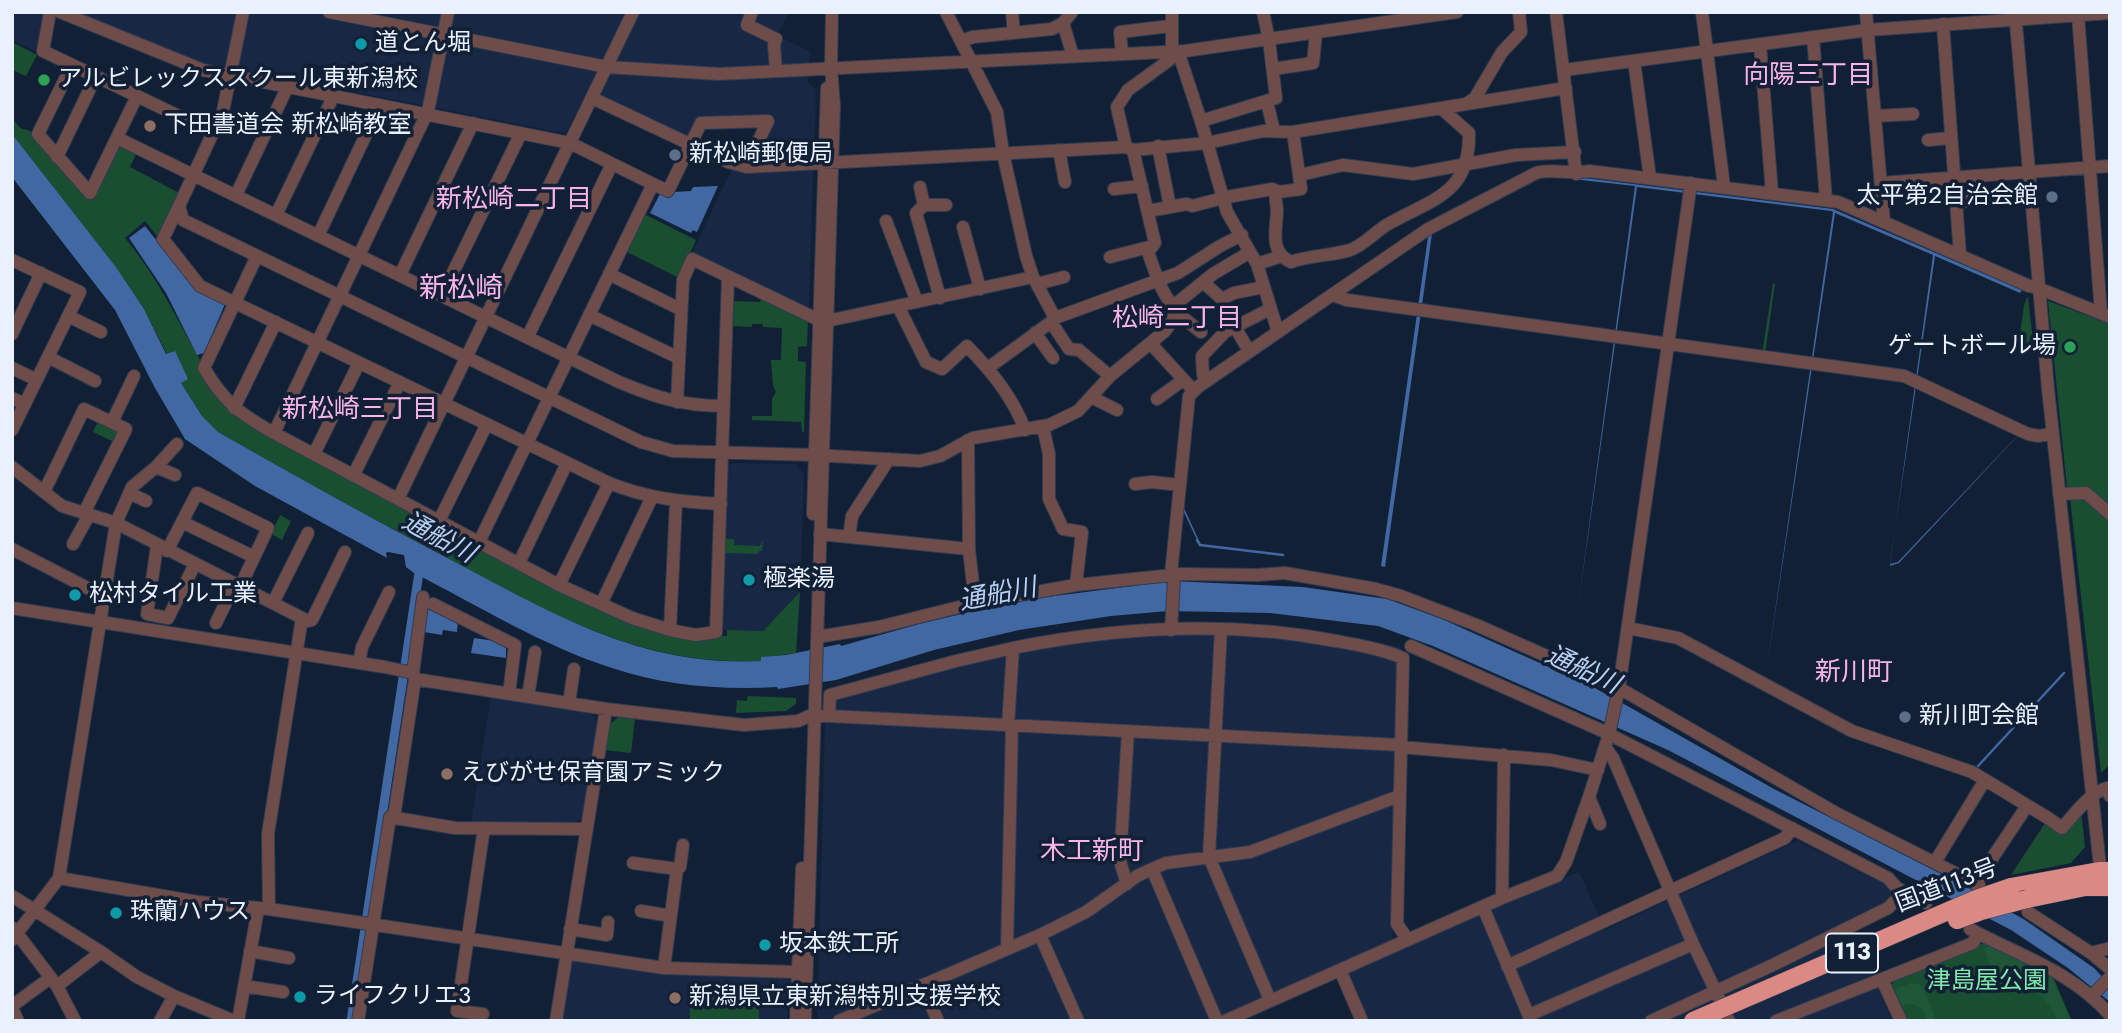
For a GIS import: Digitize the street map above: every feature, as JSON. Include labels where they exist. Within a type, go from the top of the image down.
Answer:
[{"type":"highway","name":"国道113号","points":[[1724,1012],[1976,899],[2011,887],[2107,882]]},
{"type":"highway","name":"国道113号","points":[[1693,1021],[1724,1012],[1981,911],[2027,905],[2107,882]]},
{"type":"street","points":[[50,12],[43,51],[215,133]]},
{"type":"street","points":[[60,12],[204,70],[570,143],[668,191],[701,123],[768,121],[746,167]]},
{"type":"street","points":[[243,12],[223,111],[163,239],[200,285],[609,484],[652,498],[722,504]]},
{"type":"street","points":[[328,12],[607,68],[696,74],[1175,51],[1457,12]]},
{"type":"street","points":[[274,433],[427,113],[448,12]]},
{"type":"street","points":[[398,499],[634,12]]},
{"type":"street","points":[[752,12],[747,25],[776,39],[776,71]]},
{"type":"street","points":[[815,640],[828,163],[834,106],[831,68],[832,12]]},
{"type":"street","points":[[946,12],[997,112],[1003,153],[1035,280],[1053,320],[1069,349],[1079,350],[1110,376]]},
{"type":"street","points":[[1012,12],[1014,33]]},
{"type":"street","points":[[961,41],[973,37],[1052,29],[1063,23],[1072,12]]},
{"type":"street","points":[[1172,12],[1170,26],[1175,51],[1201,121],[1227,212],[1256,264],[1278,332]]},
{"type":"street","points":[[1201,121],[1276,98],[1263,12]]},
{"type":"street","points":[[1466,104],[1475,98],[1502,52],[1521,32],[1519,12]]},
{"type":"street","points":[[1556,12],[1576,174]]},
{"type":"street","points":[[1702,12],[1724,187]]},
{"type":"street","points":[[1866,12],[1884,222]]},
{"type":"street","points":[[1564,70],[1868,30],[2015,16],[2110,13]]},
{"type":"street","points":[[1171,625],[1172,577],[1189,396],[1249,351],[1337,297],[1428,229],[1545,170],[1576,174],[1589,171],[1838,202],[2029,286],[2105,315],[2090,167],[2083,14]]},
{"type":"street","points":[[2015,16],[2059,494],[2092,797],[2107,882]]},
{"type":"street","points":[[1063,23],[1073,56]]},
{"type":"street","points":[[1943,24],[1960,255]]},
{"type":"street","points":[[1122,54],[1120,32],[1170,26]]},
{"type":"street","points":[[1273,69],[1313,63],[1316,33]]},
{"type":"street","points":[[1813,37],[1826,200]]},
{"type":"street","points":[[1760,44],[1772,193]]},
{"type":"street","points":[[1175,51],[1172,58],[1128,90],[1117,107],[1142,186],[1155,243],[1148,252],[1169,302],[1202,332]]},
{"type":"street","points":[[1634,61],[1650,178]]},
{"type":"street","points":[[72,65],[38,134],[90,193],[137,96]]},
{"type":"street","points":[[57,157],[96,76]]},
{"type":"street","points":[[236,195],[288,86]]},
{"type":"street","points":[[592,98],[728,162],[762,168],[1208,143],[1566,88]]},
{"type":"street","points":[[276,215],[334,95]]},
{"type":"street","points":[[1267,102],[1274,131]]},
{"type":"street","points":[[318,236],[380,105]]},
{"type":"street","points":[[1276,192],[1274,235],[1282,256],[1291,262],[1351,250],[1388,224],[1437,199],[1456,182],[1468,164],[1469,133],[1441,109]]},
{"type":"street","points":[[1875,116],[1913,114]]},
{"type":"street","points":[[400,275],[473,123]]},
{"type":"street","points":[[1148,211],[1187,204],[1192,206],[1272,189],[1276,192],[1301,189],[1293,131]]},
{"type":"street","points":[[442,295],[521,133]]},
{"type":"street","points":[[117,138],[631,387],[655,397],[696,406],[724,406]]},
{"type":"street","points":[[1928,140],[1951,138]]},
{"type":"street","points":[[1158,146],[1170,207]]},
{"type":"street","points":[[1059,150],[1065,183]]},
{"type":"street","points":[[1300,175],[1343,165],[1413,174],[1530,154],[1575,152]]},
{"type":"street","points":[[528,336],[612,164]]},
{"type":"street","points":[[1881,183],[2110,166]]},
{"type":"street","points":[[1225,1021],[1556,876],[1566,862],[1598,771],[1619,688],[1691,183]]},
{"type":"street","points":[[478,542],[653,184]]},
{"type":"street","points":[[1114,188],[1142,186]]},
{"type":"street","points":[[920,187],[924,205]]},
{"type":"street","points":[[1956,201],[1981,200]]},
{"type":"street","points":[[940,298],[916,213],[924,205],[946,205]]},
{"type":"street","points":[[179,206],[183,220],[641,443],[673,451],[920,461],[932,459],[968,440],[1043,427],[1078,411],[1110,376],[1165,331],[1177,303],[1232,261],[1250,252]]},
{"type":"street","points":[[886,221],[917,302]]},
{"type":"street","points":[[963,227],[979,289]]},
{"type":"street","points":[[988,369],[1053,320],[1178,273],[1242,235]]},
{"type":"street","points":[[1110,257],[1153,246]]},
{"type":"street","points":[[257,256],[204,368],[216,389],[234,408],[274,433],[559,584],[632,618],[696,635],[716,632],[728,277]]},
{"type":"street","points":[[1256,264],[1282,256]]},
{"type":"street","points":[[677,402],[683,280],[692,259],[823,321],[979,289],[1064,276]]},
{"type":"street","points":[[12,260],[80,292],[12,430]]},
{"type":"street","points":[[12,334],[41,273]]},
{"type":"street","points":[[609,274],[680,309]]},
{"type":"street","points":[[1203,282],[1222,299],[1234,293],[1264,287]]},
{"type":"street","points":[[1337,297],[1905,376],[2028,434],[2039,436],[2053,433]]},
{"type":"street","points":[[898,306],[926,362],[942,369],[967,346],[1011,401],[1025,430]]},
{"type":"street","points":[[1207,382],[1203,375],[1202,356],[1225,332],[1270,309]]},
{"type":"street","points":[[589,315],[678,358]]},
{"type":"street","points":[[68,316],[101,332]]},
{"type":"street","points":[[234,408],[276,322]]},
{"type":"street","points":[[1235,327],[1249,351]]},
{"type":"street","points":[[1035,333],[1053,358]]},
{"type":"street","points":[[1151,344],[1194,391]]},
{"type":"street","points":[[48,357],[95,381]]},
{"type":"street","points":[[314,454],[359,363]]},
{"type":"street","points":[[12,369],[37,380]]},
{"type":"street","points":[[112,422],[134,376]]},
{"type":"street","points":[[1157,399],[1183,380]]},
{"type":"street","points":[[354,474],[400,382]]},
{"type":"street","points":[[1091,397],[1117,410]]},
{"type":"street","points":[[12,398],[25,404]]},
{"type":"street","points":[[44,492],[84,410],[126,429],[73,544]]},
{"type":"street","points":[[439,521],[487,424]]},
{"type":"street","points":[[1043,427],[1049,454],[1049,499],[1063,529],[1082,531],[1076,585]]},
{"type":"street","points":[[968,440],[969,549],[975,603]]},
{"type":"street","points":[[75,1021],[53,982],[14,934],[36,910],[59,878],[117,523],[132,487],[156,467],[177,444]]},
{"type":"street","points":[[796,1021],[820,534],[819,455]]},
{"type":"street","points":[[849,537],[852,516],[889,459]]},
{"type":"street","points":[[519,563],[567,463]]},
{"type":"street","points":[[12,467],[62,506],[117,523],[309,621],[312,620],[345,552]]},
{"type":"street","points":[[156,467],[175,475]]},
{"type":"street","points":[[1135,484],[1152,482],[1180,485]]},
{"type":"street","points":[[559,584],[609,484]]},
{"type":"street","points":[[129,493],[146,501]]},
{"type":"street","points":[[195,564],[168,618],[147,614],[162,548],[182,522],[197,493],[268,528],[216,623]]},
{"type":"street","points":[[2059,494],[2086,494],[2110,514]]},
{"type":"street","points":[[601,604],[652,498]]},
{"type":"street","points":[[670,629],[676,502]]},
{"type":"street","points":[[182,522],[254,557]]},
{"type":"street","points":[[273,603],[308,533]]},
{"type":"street","points":[[820,534],[969,549]]},
{"type":"street","points":[[12,550],[105,597]]},
{"type":"street","points":[[815,640],[975,603],[1076,585],[1172,577],[1284,573],[1376,589],[1474,624],[1619,688],[1836,813],[1977,885],[2027,806]]},
{"type":"street","points":[[359,663],[362,647],[389,592]]},
{"type":"street","points":[[358,1021],[392,817],[409,674],[428,600],[468,627],[515,645],[509,694]]},
{"type":"street","points":[[12,608],[359,663],[509,694],[606,709],[744,725],[798,721],[812,710]]},
{"type":"street","points":[[12,896],[137,977],[174,996],[236,1021],[250,951],[264,909],[268,834],[302,618]]},
{"type":"street","points":[[829,716],[830,695],[956,661],[1013,648],[1171,625],[1312,636],[1403,657],[1397,924],[1408,940]]},
{"type":"street","points":[[1628,628],[1678,638],[1852,731],[1972,772],[2062,828],[2101,790],[2107,788],[2110,796]]},
{"type":"street","points":[[1221,629],[1209,857],[1270,1000]]},
{"type":"street","points":[[1411,646],[1792,828],[1888,878],[1898,888],[1926,903]]},
{"type":"street","points":[[1007,949],[1013,648]]},
{"type":"street","points":[[528,697],[535,652]]},
{"type":"street","points":[[569,703],[574,669]]},
{"type":"street","points":[[556,1021],[606,709]]},
{"type":"street","points":[[812,710],[829,716],[1401,746],[1551,760],[1598,771]]},
{"type":"street","points":[[805,1021],[812,710]]},
{"type":"street","points":[[1127,884],[1120,861],[1128,731]]},
{"type":"street","points":[[1607,741],[1724,1012]]},
{"type":"street","points":[[1502,898],[1504,755]]},
{"type":"street","points":[[1935,862],[1985,780]]},
{"type":"street","points":[[839,1021],[1086,912],[1127,884],[1166,863],[1250,852],[1399,796]]},
{"type":"street","points":[[1589,797],[1600,824]]},
{"type":"street","points":[[392,817],[455,828],[587,829]]},
{"type":"street","points":[[483,1014],[457,1011],[484,828]]},
{"type":"street","points":[[1507,966],[1785,838],[1792,828]]},
{"type":"street","points":[[664,968],[677,869],[680,867],[683,845]]},
{"type":"street","points":[[632,863],[677,869]]},
{"type":"street","points":[[1152,869],[1217,1021]]},
{"type":"street","points":[[59,878],[198,902],[264,909],[664,968],[797,972]]},
{"type":"street","points":[[1651,1021],[1724,1012],[1888,908],[1899,897],[1898,888]]},
{"type":"street","points":[[2027,905],[2110,970]]},
{"type":"street","points":[[1483,907],[1530,1018],[1693,944]]},
{"type":"street","points":[[640,911],[671,916]]},
{"type":"street","points":[[570,929],[607,935],[608,922]]},
{"type":"street","points":[[1776,1021],[1973,943],[1974,931],[2047,965],[2091,997],[2110,1015]]},
{"type":"street","points":[[1040,934],[1078,1021]]},
{"type":"street","points":[[2091,953],[2110,948]]},
{"type":"street","points":[[250,951],[289,958]]},
{"type":"street","points":[[18,1021],[12,1007],[101,952]]},
{"type":"street","points":[[1340,970],[1362,1021]]},
{"type":"street","points":[[2091,997],[2110,976]]},
{"type":"street","points":[[1882,980],[1901,1021]]},
{"type":"street","points":[[922,985],[938,1021]]},
{"type":"street","points":[[244,986],[283,992]]},
{"type":"street","points":[[160,1021],[174,996]]},
{"type":"shaded area","points":[[12,12],[45,12],[37,52],[12,40]]},
{"type":"shaded area","points":[[67,12],[788,12],[777,36],[810,51],[807,81],[816,90],[814,160],[753,160],[776,116],[700,119],[689,137],[587,90],[566,132],[563,133],[345,90],[348,70],[306,63],[302,81],[184,60]]},
{"type":"shaded area","points":[[732,169],[752,173],[813,170],[809,305],[806,309],[691,255]]},
{"type":"shaded area","points":[[733,463],[795,464],[804,474],[800,592],[763,631],[722,630],[728,467]]},
{"type":"shaded area","points":[[1214,624],[1310,630],[1401,647],[1403,658],[1392,943],[1212,1021],[817,1021],[826,689],[1005,643],[1095,628]]},
{"type":"shaded area","points":[[491,696],[590,713],[598,723],[582,817],[572,826],[471,823]]},
{"type":"shaded area","points":[[1797,841],[1890,887],[1895,898],[1848,920],[1892,1021],[1368,1021],[1345,971],[1579,872],[1605,930]]},
{"type":"shaded area","name":"新潟県立東新潟特別支援学校","points":[[568,957],[789,976],[787,1021],[559,1021]]},
{"type":"green space","points":[[12,42],[37,55],[26,76],[12,70]]},
{"type":"green space","points":[[12,118],[20,128],[30,131],[91,200],[117,146],[121,144],[137,152],[130,167],[181,194],[160,240],[145,221],[125,238],[153,277],[224,399],[562,588],[696,635],[727,636],[727,630],[763,631],[800,592],[796,653],[761,658],[761,661],[729,661],[668,653],[609,637],[524,599],[218,432],[202,416],[181,383],[174,351],[167,354],[144,309],[116,267],[12,134]]},
{"type":"green space","points":[[1951,180],[1953,200],[1935,202],[1933,181]]},
{"type":"green space","points":[[644,214],[696,240],[679,278],[625,251]]},
{"type":"green space","points":[[1773,283],[1765,354],[1762,354]]},
{"type":"green space","points":[[2028,297],[2034,351],[2018,349]]},
{"type":"green space","points":[[761,299],[808,320],[807,346],[798,347],[798,361],[806,362],[804,432],[801,422],[752,420],[752,416],[772,416],[772,399],[776,392],[771,360],[781,360],[782,328],[763,327],[763,324],[752,324],[752,327],[733,326],[734,301],[760,302]]},
{"type":"green space","points":[[2048,301],[2110,324],[2110,506],[2090,491],[2067,488]]},
{"type":"green space","points":[[100,417],[123,428],[116,443],[93,432]]},
{"type":"green space","points":[[2083,497],[2110,520],[2110,764],[2101,773],[2070,498]]},
{"type":"green space","points":[[280,515],[291,521],[282,540],[271,534]]},
{"type":"green space","points":[[726,539],[734,539],[734,545],[760,546],[763,540],[762,551],[758,554],[725,553]]},
{"type":"green space","points":[[748,696],[796,698],[796,704],[786,711],[736,713],[737,700],[747,701]]},
{"type":"green space","points":[[619,717],[635,719],[631,753],[604,750],[608,725]]},
{"type":"green space","points":[[2081,811],[2085,847],[2071,863],[2011,875],[2047,820],[2062,833]]},
{"type":"green space","name":"津島屋公園","points":[[1991,943],[2050,970],[2072,1021],[1906,1021],[1891,987],[1894,980],[1981,944]]},
{"type":"green space","points":[[1992,945],[2049,971],[2071,1021],[2059,1021],[2047,1003],[2029,990],[1999,990],[1984,949]]},
{"type":"green space","points":[[1911,983],[1920,984],[1925,991],[1936,1021],[1928,1021],[1922,1009],[1915,1005],[1902,1006],[1895,989]]},
{"type":"green space","points":[[690,989],[759,991],[759,1021],[690,1021]]},
{"type":"water","points":[[12,134],[116,267],[144,309],[166,354],[175,351],[188,379],[181,383],[202,416],[218,432],[489,580],[599,633],[676,655],[717,661],[761,661],[761,657],[840,644],[841,646],[1016,601],[1171,581],[1303,587],[1387,599],[1442,619],[1593,687],[1774,789],[1967,887],[2025,920],[2094,968],[2110,985],[2110,1002],[2068,968],[2011,930],[1668,750],[1433,646],[1378,626],[1270,613],[1168,611],[1111,616],[1019,630],[934,650],[836,680],[778,689],[673,683],[612,668],[562,649],[414,573],[406,567],[404,555],[388,552],[387,558],[255,486],[185,439],[115,310],[12,177]]},
{"type":"water","points":[[1545,173],[1833,209],[2022,290],[2020,293],[1935,256],[1895,530],[1933,255],[1835,213],[1766,674],[1833,212],[1831,211],[1637,187],[1578,607],[1635,186],[1545,176],[1432,234],[1385,567],[1381,566],[1428,237],[1194,398],[1184,508],[1200,543],[1182,508],[1193,397],[1433,231]]},
{"type":"water","points":[[718,186],[697,232],[693,230],[691,233],[650,213],[660,194],[670,198],[674,192],[691,191],[693,187]]},
{"type":"water","points":[[145,226],[195,289],[225,304],[204,353],[197,355],[166,293],[129,238]]},
{"type":"water","points":[[2038,414],[1899,563],[1890,566],[1868,725],[1890,564],[1898,562]]},
{"type":"water","points":[[428,608],[458,621],[457,632],[443,630],[442,635],[424,632]]},
{"type":"water","points":[[474,638],[495,641],[506,647],[506,658],[471,653]]},
{"type":"waterway","points":[[1197,540],[1200,545],[1283,555]]},
{"type":"waterway","points":[[351,1021],[420,566]]},
{"type":"waterway","points":[[1978,766],[2064,673]]},
{"type":"place","name":"道とん堀","points":[[361,44]]},
{"type":"place","name":"アルビレックススクール東新潟校","points":[[44,80]]},
{"type":"place","name":"下田書道会 新松崎教室","points":[[150,126]]},
{"type":"place","name":"新松崎郵便局","points":[[675,155]]},
{"type":"place","name":"太平第2自治会館","points":[[2052,197]]},
{"type":"place","name":"ゲートボール場","points":[[2070,347]]},
{"type":"place","name":"極楽湯","points":[[749,580]]},
{"type":"place","name":"松村タイル工業","points":[[75,595]]},
{"type":"place","name":"新川町会館","points":[[1905,717]]},
{"type":"place","name":"えびがせ保育園アミック","points":[[447,774]]},
{"type":"place","name":"珠蘭ハウス","points":[[116,913]]},
{"type":"place","name":"坂本鉄工所","points":[[765,945]]},
{"type":"place","name":"ライフクリエ3","points":[[300,997]]},
{"type":"place","name":"新潟県立東新潟特別支援学校","points":[[675,998]]},
{"type":"district","name":"向陽三丁目","points":[[1808,77]]},
{"type":"district","name":"新松崎二丁目","points":[[514,201]]},
{"type":"district","name":"新松崎","points":[[461,290]]},
{"type":"district","name":"松崎二丁目","points":[[1177,320]]},
{"type":"district","name":"新松崎三丁目","points":[[360,411]]},
{"type":"district","name":"新川町","points":[[1854,674]]},
{"type":"district","name":"木工新町","points":[[1092,853]]},
{"type":"water label","name":"通船川","points":[[438,539]]},
{"type":"water label","name":"通船川","points":[[998,596]]},
{"type":"water label","name":"通船川","points":[[1582,671]]}]
